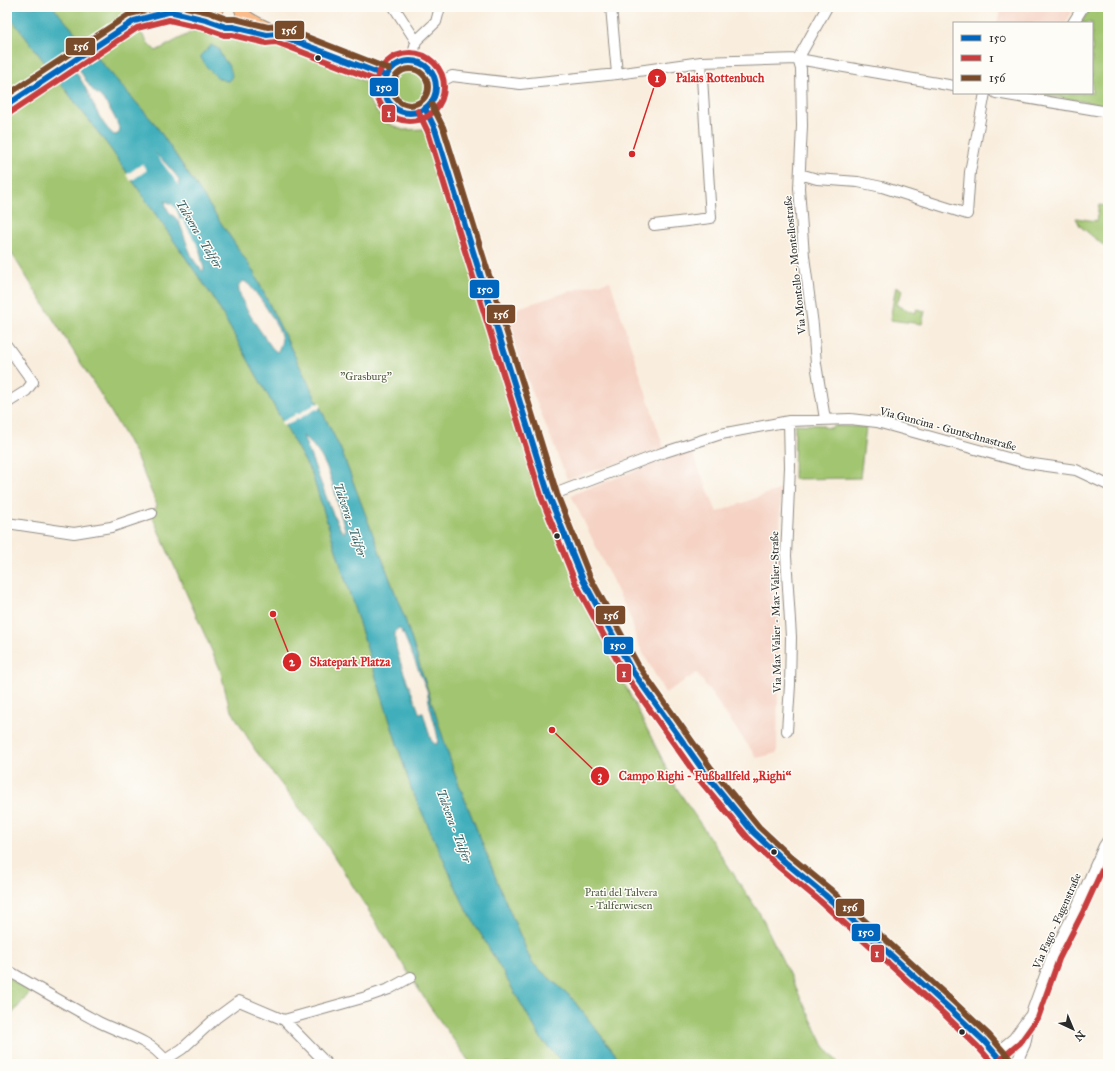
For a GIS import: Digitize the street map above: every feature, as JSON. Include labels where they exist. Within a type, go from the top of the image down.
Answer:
[{"type":"main road","points":[[218,7],[216,18],[227,26],[267,35],[277,34]]},
{"type":"main road","points":[[227,26],[238,24],[242,9]]},
{"type":"main road","points":[[242,9],[248,18],[256,24],[268,28],[277,34],[386,76]]},
{"type":"main road","points":[[412,61],[421,63],[428,68],[434,76],[436,84],[435,95],[432,101],[418,112],[410,113],[400,111],[393,106],[386,97],[384,89],[386,76],[391,69],[398,64],[412,61]]},
{"type":"main road","points":[[425,108],[435,129],[533,439],[549,496],[583,580],[632,669],[710,779],[753,832],[945,1004],[996,1053],[1004,1064]]},
{"type":"street","points":[[133,21],[143,7]]},
{"type":"street","points":[[7,105],[133,21],[158,15],[167,10],[183,7]]},
{"type":"street","points":[[394,7],[416,40]]},
{"type":"street","points":[[412,61],[416,40],[436,22],[440,7]]},
{"type":"street","points":[[611,7],[617,74]]},
{"type":"street","points":[[798,60],[827,7]]},
{"type":"street","points":[[1074,22],[1083,7]]},
{"type":"street","points":[[167,10],[227,26]]},
{"type":"street","points":[[436,84],[452,76],[520,84],[617,74],[701,62],[798,60],[953,86]]},
{"type":"street","name":"Via Montello - Montellostraße","points":[[798,60],[801,69],[799,188],[804,256],[813,325],[816,364],[825,419]]},
{"type":"street","points":[[654,225],[711,218],[701,62]]},
{"type":"street","points":[[800,174],[817,179],[858,182],[882,187],[967,214],[970,172],[985,94]]},
{"type":"street","points":[[1007,94],[1030,96],[1108,112]]},
{"type":"street","points":[[7,346],[33,382],[26,391],[7,403]]},
{"type":"street","name":"Via Guncina - Guntschnastraße","points":[[549,496],[662,453],[709,437],[789,421],[825,419],[850,419],[877,422],[1026,463],[1076,470],[1108,485]]},
{"type":"street","name":"Via Max Valier - Max-Valier-Straße","points":[[787,731],[791,637],[786,556],[790,467],[789,421]]},
{"type":"street","points":[[7,523],[74,534],[111,527],[152,513]]},
{"type":"street","name":"Via Fago - Fagenstraße","points":[[1016,1064],[1026,1044],[1031,1014],[1052,956],[1108,840]]},
{"type":"street","points":[[7,970],[96,1020],[149,1045],[159,1052],[164,1062],[182,1050],[216,1018],[239,1002],[284,1020],[327,1064]]},
{"type":"street","points":[[284,1020],[366,997],[389,989],[411,977]]},
{"type":"street","name":"Via Fago - Fagenstraße","points":[[996,1053],[1014,1038],[1031,1014]]},
{"type":"shaded area","points":[[1001,7],[1074,7],[1066,22],[997,22]]},
{"type":"shaded area","points":[[610,281],[664,449],[567,479],[501,313],[581,288]]},
{"type":"shaded area","points":[[693,449],[692,452],[717,512],[781,489],[777,753],[757,758],[697,673],[665,693],[636,640],[632,621],[571,495]]},
{"type":"green space","name":"Prati del Talvera - Talferwiesen","points":[[53,7],[128,7],[126,14],[137,30],[139,30],[156,51],[196,30],[274,46],[277,45],[310,56],[366,82],[369,101],[385,122],[403,130],[424,129],[474,261],[591,617],[676,787],[760,914],[824,1046],[839,1064],[623,1064],[570,996],[532,963],[499,886],[454,772],[405,619],[341,450],[253,271],[155,124]]},
{"type":"green space","points":[[1091,7],[1108,7],[1108,106],[1043,94],[1093,94],[1093,22],[1082,22]]},
{"type":"green space","points":[[7,13],[110,148],[214,299],[312,474],[411,788],[464,905],[542,1040],[564,1064],[471,1064],[430,1007],[321,836],[255,750],[229,706],[220,669],[152,516],[157,505],[135,453],[101,395],[7,246]]},
{"type":"green space","points":[[406,67],[414,67],[424,72],[428,79],[428,93],[424,100],[414,105],[406,105],[396,100],[394,97],[391,90],[391,82],[396,72],[399,70]]},
{"type":"green space","points":[[1099,205],[1108,206],[1108,249],[1080,226],[1076,218],[1096,221]]},
{"type":"green space","points":[[896,286],[903,290],[896,305],[915,313],[917,309],[925,311],[922,324],[890,320]]},
{"type":"green space","points":[[795,424],[823,425],[823,427],[832,428],[833,426],[866,427],[860,478],[794,479]]},
{"type":"green space","points":[[7,977],[31,991],[7,1020]]},
{"type":"water","points":[[7,7],[53,7],[155,124],[253,271],[341,450],[405,619],[454,772],[499,886],[532,963],[570,996],[623,1064],[564,1064],[542,1040],[464,905],[411,788],[312,474],[214,299],[110,148],[7,13]],"holes":[[[61,49],[71,57],[87,83],[109,108],[119,126],[120,131],[118,134],[114,135],[98,115],[83,84],[62,53]],[[145,145],[163,161],[177,177],[179,181],[179,190],[176,192],[164,186],[158,180],[147,158]],[[165,201],[176,208],[180,219],[190,218],[199,224],[203,229],[219,259],[215,273],[210,268],[202,250],[199,247],[204,269],[203,271],[198,267],[191,255],[179,222],[167,209]],[[244,281],[254,290],[279,330],[282,339],[277,352],[273,349],[251,317],[241,298],[239,284]],[[303,436],[321,456],[327,467],[345,529],[344,533],[332,512]],[[398,628],[404,635],[427,690],[438,738],[437,744],[431,740],[423,713],[419,713],[402,669],[395,643],[395,634]]]},
{"type":"water","points":[[211,45],[219,49],[230,68],[232,76],[229,81],[225,81],[217,77],[206,66],[201,58],[201,56]]},
{"type":"pier","points":[[85,41],[98,56],[81,67],[79,71],[65,54]]},
{"type":"pier","points":[[65,54],[76,70],[58,83],[46,67]]},
{"type":"pier","points":[[149,159],[153,166],[131,181],[126,175]]},
{"type":"pier","points":[[320,402],[322,406],[318,410],[316,409],[299,420],[297,419],[283,426],[281,422],[295,415],[296,413],[298,414],[315,403],[317,404]]},
{"type":"waterway","name":"Talvera - Talfer","points":[[131,135],[187,210],[230,285]]},
{"type":"transit line","name":"156","points":[[7,95],[130,14],[158,7]]},
{"type":"transit line","name":"156","points":[[186,7],[208,12],[227,19],[235,19],[268,27],[279,26],[389,69]]},
{"type":"transit line","name":"150","points":[[7,105],[134,21],[168,12],[206,20],[226,27],[233,27],[267,35],[277,34],[386,76]]},
{"type":"transit line","name":"1","points":[[11,112],[137,28],[169,20],[204,28],[224,35],[232,35],[266,43],[276,42],[383,83]]},
{"type":"transit line","name":"1","points":[[410,53],[423,56],[434,63],[441,74],[444,87],[441,100],[434,111],[423,118],[410,121],[397,118],[386,111],[379,100],[376,87],[379,74],[386,63],[397,56],[410,53]]},
{"type":"transit line","name":"150","points":[[410,61],[420,63],[428,69],[434,77],[436,87],[434,97],[428,105],[420,111],[410,113],[400,111],[392,105],[386,97],[384,87],[386,77],[392,69],[400,63],[410,61]]},
{"type":"transit line","name":"156","points":[[410,69],[423,74],[428,87],[423,100],[410,105],[397,100],[392,87],[397,74],[410,69]]},
{"type":"transit line","name":"156","points":[[432,105],[443,127],[557,494],[590,577],[638,665],[711,768],[759,827],[790,856],[830,889],[955,1003],[989,1035],[1010,1059]]},
{"type":"transit line","name":"150","points":[[425,108],[435,129],[549,496],[583,580],[631,669],[705,773],[753,832],[785,862],[825,895],[950,1009],[984,1041],[1004,1064]]},
{"type":"transit line","name":"1","points":[[418,111],[428,132],[542,499],[576,584],[624,673],[698,778],[748,838],[780,868],[820,901],[945,1015],[993,1064]]},
{"type":"transit line","name":"1","points":[[1001,1059],[1020,1043],[1038,1018],[1059,959],[1083,912],[1108,857]]},
{"type":"place","name":"Palais Rottenbuch","points":[[632,154]]},
{"type":"place","name":"Skatepark Platza","points":[[273,614]]},
{"type":"place","name":"Campo Righi - Fußballfeld „Righi“","points":[[552,730]]},
{"type":"park label","name":"\"Grasburg\"","points":[[366,376]]}]
